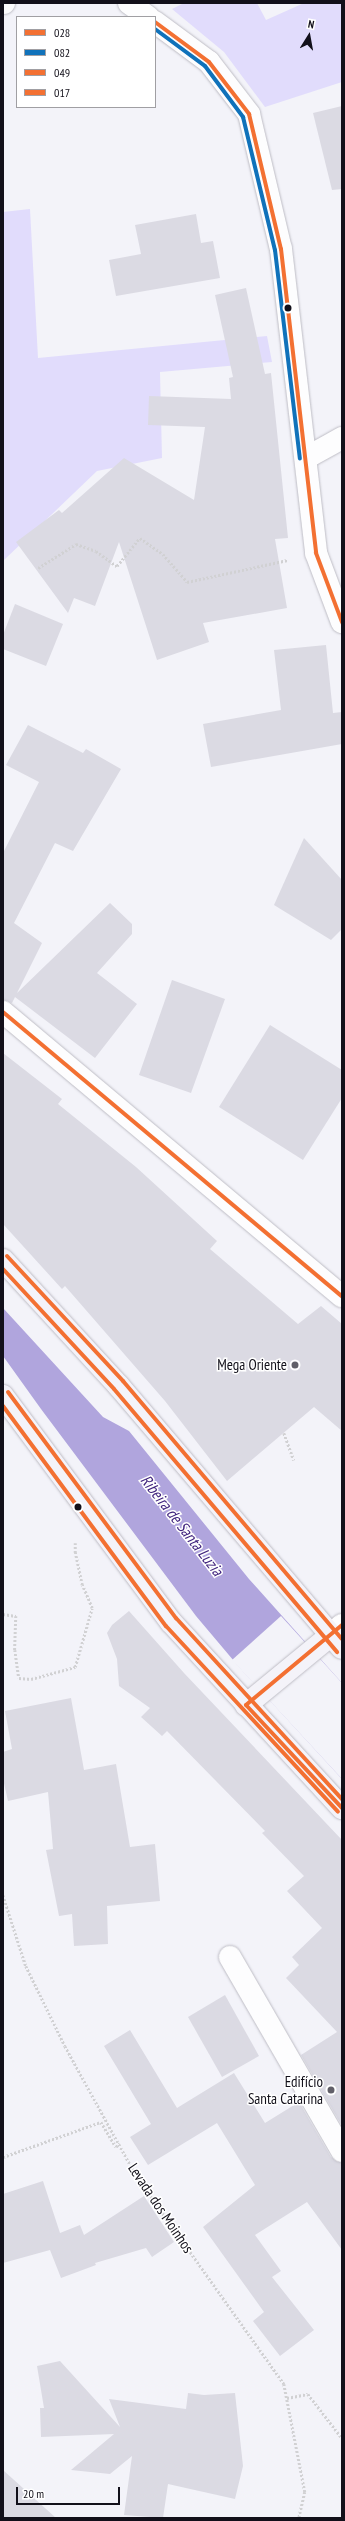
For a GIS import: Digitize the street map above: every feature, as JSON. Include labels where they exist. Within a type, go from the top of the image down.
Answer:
[{"type":"main road","points":[[3,1260],[118,1385],[338,1637],[246,1704]]},
{"type":"main road","points":[[3,1396],[170,1622],[342,1808]]},
{"type":"street","points":[[129,3],[147,16]]},
{"type":"street","points":[[156,23],[209,62],[249,114],[281,249],[316,553],[342,622]]},
{"type":"street","points":[[306,458],[342,438]]},
{"type":"street","points":[[3,1012],[342,1296]]},
{"type":"street","points":[[230,1957],[342,2151]]},
{"type":"path","points":[[38,568],[76,544],[96,551],[117,566],[140,538],[163,554],[187,582],[296,558]]},
{"type":"path","points":[[284,1433],[294,1460]]},
{"type":"path","points":[[3,1614],[16,1616],[19,1678],[31,1679],[75,1667],[92,1608],[82,1585],[75,1553],[75,1543]]},
{"type":"path","name":"Levada dos Moinhos","points":[[3,1896],[26,1966],[65,2046],[137,2177],[284,2384],[305,2492],[299,2518]]},
{"type":"path","points":[[3,2157],[101,2122],[116,2147],[118,2143]]},
{"type":"path","points":[[287,2398],[308,2394],[342,2438]]},
{"type":"shaded area","points":[[184,3],[257,3],[266,20],[304,3],[342,3],[342,82],[265,107],[224,52],[172,9]]},
{"type":"shaded area","points":[[30,209],[38,358],[267,336],[272,362],[160,372],[162,458],[97,471],[3,561],[3,212]]},
{"type":"water","name":"Ribeira de Santa Luzia","points":[[3,1308],[103,1417],[129,1431],[249,1579],[342,1683],[342,1779],[239,1667],[196,1616],[41,1409],[3,1356]]},
{"type":"pier","points":[[281,1616],[342,1683],[342,1779],[232,1660]]},
{"type":"building","points":[[342,106],[342,189],[332,190],[313,113]]},
{"type":"building","points":[[196,214],[201,243],[213,241],[220,278],[116,296],[109,260],[141,254],[135,225]]},
{"type":"building","points":[[246,288],[265,374],[271,373],[288,538],[275,539],[287,608],[203,623],[209,642],[157,660],[119,542],[95,606],[74,598],[68,613],[16,542],[59,510],[62,513],[124,458],[194,500],[205,427],[148,425],[149,396],[231,399],[229,378],[233,377],[215,295]]},
{"type":"building","points":[[15,604],[63,624],[46,666],[3,649],[3,635]]},
{"type":"building","points":[[326,645],[333,713],[342,712],[342,744],[211,767],[203,724],[281,710],[274,650]]},
{"type":"building","points":[[28,725],[83,753],[86,749],[121,769],[73,851],[55,843],[14,923],[42,943],[17,993],[110,903],[132,924],[132,934],[97,973],[137,1004],[95,1058],[15,997],[12,1003],[3,1000],[3,853],[39,782],[6,765]]},
{"type":"building","points":[[304,838],[342,880],[342,929],[331,940],[274,905]]},
{"type":"building","points":[[172,980],[225,999],[191,1093],[139,1075]]},
{"type":"building","points":[[270,1025],[342,1070],[342,1098],[303,1160],[219,1107]]},
{"type":"building","points":[[3,1053],[62,1099],[58,1104],[136,1167],[217,1241],[210,1249],[298,1324],[321,1306],[342,1324],[342,1431],[314,1407],[227,1481],[165,1401],[65,1286],[62,1289],[3,1224]]},
{"type":"building","points":[[129,1611],[184,1673],[342,1840],[342,2126],[301,2055],[337,2032],[286,1978],[299,1965],[292,1957],[322,1928],[287,1891],[304,1876],[262,1833],[265,1831],[167,1731],[162,1736],[141,1717],[150,1708],[119,1686],[117,1659],[107,1633],[112,1625]]},
{"type":"building","points":[[71,1698],[84,1770],[116,1764],[130,1847],[155,1844],[160,1901],[107,1906],[108,1944],[74,1946],[72,1914],[59,1916],[46,1850],[53,1849],[48,1792],[8,1801],[3,1779],[3,1752],[12,1749],[5,1711]]},
{"type":"building","points":[[225,1995],[259,2056],[222,2077],[188,2017]]},
{"type":"building","points":[[130,2030],[177,2108],[234,2073],[265,2123],[299,2102],[331,2157],[342,2163],[342,2250],[307,2202],[255,2235],[281,2271],[272,2277],[314,2330],[280,2356],[253,2321],[264,2312],[203,2227],[255,2185],[217,2123],[148,2165],[130,2137],[151,2124],[104,2046]]},
{"type":"building","points":[[43,2181],[60,2233],[80,2225],[84,2235],[144,2196],[174,2242],[152,2257],[146,2248],[95,2263],[96,2265],[61,2278],[50,2250],[3,2263],[3,2194]]},
{"type":"building","points":[[60,2361],[120,2427],[109,2399],[186,2409],[188,2393],[204,2395],[235,2393],[243,2466],[235,2499],[168,2484],[163,2518],[124,2515],[132,2456],[110,2474],[71,2470],[114,2434],[41,2437],[40,2408],[44,2408],[37,2366]]},
{"type":"building","points":[[3,2470],[56,2518],[3,2518]]},
{"type":"transit line","name":"028","points":[[156,23],[209,62],[249,114],[281,249],[316,553],[342,622]]},
{"type":"transit line","name":"082","points":[[156,30],[205,66],[243,117],[275,250],[300,459]]},
{"type":"transit line","name":"028","points":[[3,1012],[342,1296]]},
{"type":"transit line","name":"017","points":[[7,1256],[123,1381],[342,1639]]},
{"type":"transit line","name":"049","points":[[3,1269],[114,1389],[337,1652]]},
{"type":"transit line","name":"017","points":[[8,1392],[176,1618],[342,1799]]},
{"type":"transit line","name":"049","points":[[3,1406],[166,1626],[338,1812]]},
{"type":"transit line","name":"028","points":[[342,1625],[246,1705],[342,1808]]},
{"type":"place","name":"Mega Oriente","points":[[295,1365]]},
{"type":"place","name":"Edifício Santa Catarina","points":[[331,2090]]}]
